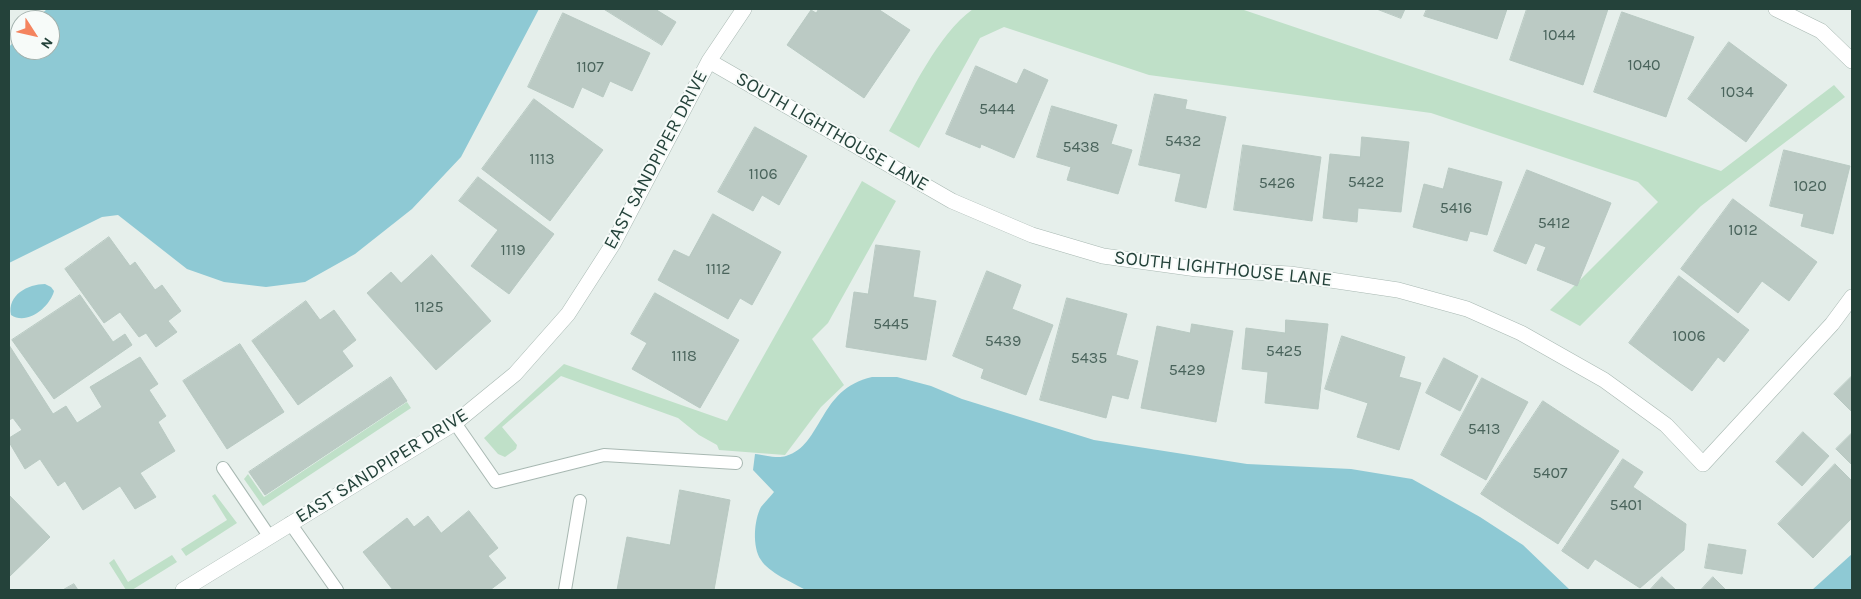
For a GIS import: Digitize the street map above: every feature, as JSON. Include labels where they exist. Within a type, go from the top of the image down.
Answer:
[{"type":"street","name":"EAST SANDPIPER DRIVE","points":[[182,590],[454,423],[515,374],[568,314],[613,244],[709,61],[744,9]]},
{"type":"street","points":[[1776,9],[1821,31],[1852,61]]},
{"type":"street","name":"SOUTH LIGHTHOUSE LANE","points":[[709,61],[952,201],[1032,235],[1103,256],[1198,269],[1290,274],[1398,290],[1467,310],[1521,333],[1604,380],[1666,425],[1703,464],[1832,324],[1852,297]]},
{"type":"lane","points":[[454,423],[496,482],[604,454],[736,464]]},
{"type":"lane","points":[[223,468],[269,536]]},
{"type":"lane","points":[[566,590],[580,501]]},
{"type":"lane","points":[[290,523],[337,590]]},
{"type":"green space","points":[[973,9],[1241,9],[1721,171],[1834,85],[1845,97],[1701,206],[1580,326],[1550,310],[1658,202],[1638,182],[1431,113],[1149,75],[1004,27],[980,38],[919,148],[889,131],[937,49],[960,20]]},
{"type":"green space","points":[[862,181],[896,201],[828,323],[812,339],[844,385],[821,407],[785,455],[719,450],[717,445],[699,435],[678,418],[561,376],[502,427],[517,445],[516,449],[505,457],[498,454],[484,438],[564,364],[727,421]]},
{"type":"green space","points":[[407,402],[411,408],[263,506],[244,479],[248,474],[264,497]]},
{"type":"green space","points":[[215,494],[237,523],[186,556],[181,549],[227,520],[212,496]]},
{"type":"green space","points":[[172,555],[177,562],[132,590],[126,590],[109,563],[114,559],[128,582]]},
{"type":"water","points":[[539,9],[461,157],[412,209],[355,254],[305,282],[266,287],[224,282],[187,269],[118,215],[102,217],[9,263],[9,47],[10,60],[60,60],[60,10],[46,10]]},
{"type":"water","points":[[45,284],[54,291],[43,309],[24,318],[17,318],[11,315],[12,302],[20,292],[32,286]]},
{"type":"water","points":[[872,377],[897,377],[931,386],[962,399],[1094,440],[1247,464],[1351,469],[1412,479],[1480,517],[1523,545],[1570,590],[806,590],[769,569],[758,555],[755,541],[757,519],[761,507],[774,492],[753,470],[755,454],[782,457],[798,450],[807,441],[831,404],[841,393],[854,383]]},
{"type":"water","points":[[1852,554],[1852,590],[1812,590]]},
{"type":"building","points":[[604,9],[655,9],[676,22],[662,45]]},
{"type":"building","points":[[819,9],[878,9],[910,30],[864,98],[787,45],[811,10],[816,13]]},
{"type":"building","points":[[1377,9],[1405,9],[1401,18]]},
{"type":"building","points":[[1427,9],[1507,9],[1497,39],[1424,16]]},
{"type":"building","points":[[1527,9],[1608,9],[1583,85],[1510,60]]},
{"type":"building","points":[[1622,12],[1694,37],[1666,117],[1594,92]]},
{"type":"building","points":[[563,13],[650,53],[632,91],[610,81],[603,97],[582,87],[573,108],[528,87]]},
{"type":"building","points":[[1729,42],[1787,85],[1746,142],[1688,99]]},
{"type":"building","points":[[976,66],[1017,84],[1024,69],[1048,80],[1014,158],[981,144],[980,148],[946,134]]},
{"type":"building","points":[[1155,94],[1187,100],[1185,109],[1226,117],[1206,208],[1175,201],[1181,174],[1139,165]]},
{"type":"building","points":[[534,99],[603,150],[550,221],[482,169]]},
{"type":"building","points":[[1052,106],[1117,125],[1111,144],[1132,150],[1118,194],[1067,180],[1071,167],[1037,157]]},
{"type":"building","points":[[755,127],[807,156],[779,205],[762,195],[753,211],[718,192]]},
{"type":"building","points":[[1362,137],[1409,142],[1401,212],[1358,208],[1357,222],[1323,218],[1330,154],[1360,157]]},
{"type":"building","points":[[1243,145],[1321,157],[1312,221],[1234,210]]},
{"type":"building","points":[[1784,150],[1850,166],[1833,234],[1801,226],[1804,214],[1770,206]]},
{"type":"building","points":[[1449,168],[1502,182],[1487,235],[1470,231],[1467,241],[1413,227],[1424,184],[1443,189]]},
{"type":"building","points":[[1527,170],[1611,203],[1577,286],[1537,270],[1546,247],[1535,243],[1526,264],[1494,251]]},
{"type":"building","points":[[478,177],[554,234],[509,294],[471,266],[498,230],[459,201]]},
{"type":"building","points":[[1733,199],[1817,262],[1789,301],[1762,281],[1738,313],[1681,269]]},
{"type":"building","points":[[713,214],[781,252],[752,305],[740,298],[728,319],[658,280],[674,250],[689,257]]},
{"type":"building","points":[[109,237],[130,266],[135,262],[155,290],[162,285],[181,311],[168,321],[177,332],[156,347],[146,333],[139,337],[120,312],[104,323],[65,269]]},
{"type":"building","points":[[876,245],[920,251],[913,297],[936,301],[926,360],[846,347],[854,292],[868,294]]},
{"type":"building","points":[[432,255],[491,321],[436,370],[367,293],[391,272],[401,283]]},
{"type":"building","points":[[987,271],[1021,285],[1012,309],[1053,325],[1026,395],[981,378],[984,369],[953,356]]},
{"type":"building","points":[[1679,276],[1749,330],[1724,362],[1718,357],[1692,391],[1629,343]]},
{"type":"building","points":[[655,293],[739,340],[700,408],[632,369],[647,343],[631,334]]},
{"type":"building","points":[[80,295],[113,342],[125,334],[132,345],[54,399],[12,340]]},
{"type":"building","points":[[1067,298],[1127,314],[1116,355],[1138,361],[1128,399],[1112,395],[1106,418],[1040,400]]},
{"type":"building","points":[[306,301],[320,320],[334,310],[356,340],[342,351],[353,366],[298,405],[252,341]]},
{"type":"building","points":[[1286,320],[1328,324],[1318,409],[1265,403],[1268,372],[1242,369],[1246,328],[1285,333]]},
{"type":"building","points":[[1192,324],[1233,331],[1216,422],[1141,408],[1157,326],[1190,333]]},
{"type":"building","points":[[1342,336],[1405,357],[1399,377],[1421,383],[1399,450],[1357,437],[1368,403],[1325,389]]},
{"type":"building","points":[[240,344],[284,412],[227,449],[183,381]]},
{"type":"building","points":[[9,345],[53,414],[66,406],[77,423],[102,407],[90,387],[140,357],[158,384],[149,390],[166,416],[158,422],[175,451],[140,473],[156,497],[135,509],[120,486],[83,510],[65,481],[58,486],[40,459],[25,469],[9,442],[9,438],[22,430],[13,418],[9,420]]},
{"type":"building","points":[[1444,358],[1478,376],[1460,411],[1426,393]]},
{"type":"building","points":[[1852,376],[1852,412],[1834,394]]},
{"type":"building","points":[[391,377],[407,401],[265,495],[249,472]]},
{"type":"building","points":[[1482,378],[1528,402],[1486,480],[1441,455]]},
{"type":"building","points":[[1543,401],[1619,451],[1558,544],[1481,494]]},
{"type":"building","points":[[1803,432],[1829,456],[1802,486],[1776,462]]},
{"type":"building","points":[[1852,433],[1852,465],[1836,449]]},
{"type":"building","points":[[1623,459],[1643,472],[1633,487],[1686,524],[1684,550],[1640,588],[1595,559],[1588,569],[1562,551]]},
{"type":"building","points":[[1835,464],[1852,481],[1852,518],[1813,558],[1778,524]]},
{"type":"building","points":[[680,490],[730,500],[714,590],[617,590],[627,537],[670,545]]},
{"type":"building","points":[[9,495],[50,537],[9,577]]},
{"type":"building","points":[[469,511],[498,548],[488,556],[506,578],[490,590],[393,590],[363,552],[407,518],[414,527],[428,516],[441,533]]},
{"type":"building","points":[[1709,544],[1746,550],[1742,574],[1705,568]]},
{"type":"building","points":[[1662,577],[1676,590],[1650,590]]},
{"type":"building","points":[[1713,577],[1726,590],[1701,590]]},
{"type":"building","points":[[74,584],[78,590],[63,590]]}]
